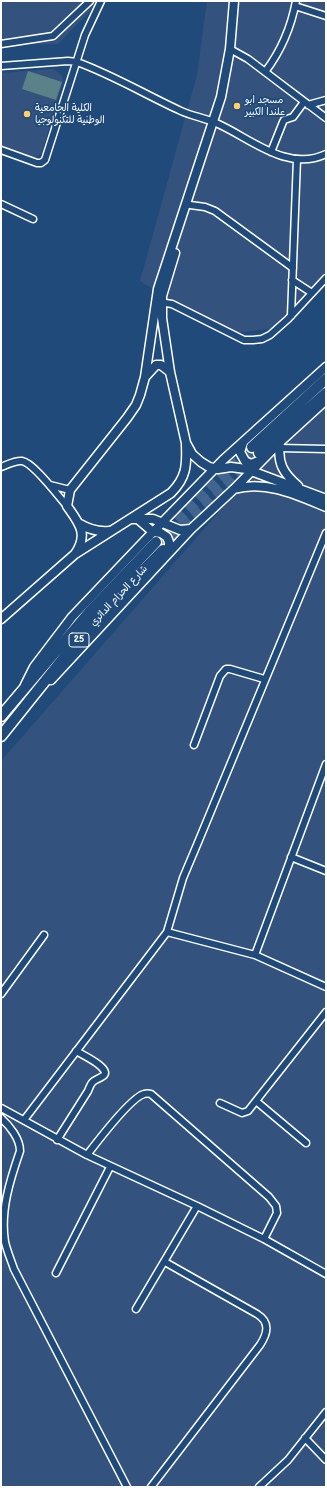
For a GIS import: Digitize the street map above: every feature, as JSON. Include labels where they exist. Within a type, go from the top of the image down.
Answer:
[{"type":"highway","points":[[254,451],[326,379]]},
{"type":"highway","points":[[254,451],[326,393]]},
{"type":"highway","name":"شارع الحزام الدائري","points":[[1,716],[91,610],[163,548]]},
{"type":"highway","name":"شارع الحزام الدائري","points":[[1,736],[64,656],[102,612],[163,548]]},
{"type":"street","points":[[1,44],[53,36],[90,1]]},
{"type":"street","points":[[1,150],[37,163],[41,163],[45,160],[86,35],[101,1]]},
{"type":"street","points":[[1,619],[76,554],[171,493],[178,486],[185,471],[186,443],[170,372],[162,318],[158,302],[190,205],[218,109],[230,49],[234,1]]},
{"type":"street","points":[[265,72],[282,45],[289,29],[295,4],[326,16]]},
{"type":"street","points":[[230,49],[242,55],[326,118]]},
{"type":"street","points":[[1,66],[68,61],[77,62],[184,112],[214,122],[271,152],[297,159],[310,159],[326,154]]},
{"type":"street","points":[[271,152],[284,120],[293,117],[306,104],[326,100]]},
{"type":"street","points":[[67,506],[70,490],[136,405],[140,395],[145,377],[158,302],[160,280],[214,122]]},
{"type":"street","points":[[291,316],[297,159]]},
{"type":"street","points":[[1,204],[33,219]]},
{"type":"street","points":[[190,205],[205,207],[215,211],[292,268]]},
{"type":"street","points":[[158,302],[172,304],[244,340],[262,339],[270,336],[291,316],[326,278]]},
{"type":"street","points":[[292,280],[312,293]]},
{"type":"street","points":[[145,377],[156,364],[161,365],[170,372]]},
{"type":"street","points":[[163,548],[191,529],[251,471],[254,451],[326,367]]},
{"type":"street","points":[[304,490],[285,473],[280,462],[279,445],[326,400]]},
{"type":"street","points":[[186,443],[192,454],[201,462],[214,469],[235,467],[251,471],[304,490],[325,502]]},
{"type":"street","points":[[201,462],[224,460],[279,445],[326,449]]},
{"type":"street","points":[[22,691],[34,667],[72,617],[162,522],[224,460]]},
{"type":"street","points":[[1,467],[16,462],[24,462],[32,466],[50,485],[80,524],[82,531],[82,543],[76,554]]},
{"type":"street","points":[[50,485],[70,490]]},
{"type":"street","points":[[234,489],[249,486],[268,487],[325,502]]},
{"type":"street","points":[[130,519],[148,519],[162,522],[180,530],[191,529]]},
{"type":"street","points":[[140,520],[153,532],[160,533],[167,537],[169,542],[163,548]]},
{"type":"street","points":[[80,524],[94,531],[101,532],[113,530]]},
{"type":"street","points":[[24,1120],[167,932],[183,878],[264,679],[326,533]]},
{"type":"street","points":[[194,745],[214,688],[223,672],[230,668],[264,679]]},
{"type":"street","points":[[255,955],[326,765]]},
{"type":"street","points":[[291,857],[326,871]]},
{"type":"street","points":[[167,932],[255,955],[326,987]]},
{"type":"street","points":[[1,994],[44,935]]},
{"type":"street","points":[[220,1103],[242,1113],[248,1111],[326,1012]]},
{"type":"street","points":[[57,1140],[94,1080],[104,1076],[106,1073],[101,1066],[76,1051]]},
{"type":"street","points":[[87,1155],[127,1107],[143,1094],[151,1094],[269,1197],[276,1206],[277,1214],[264,1239]]},
{"type":"street","points":[[256,1101],[306,1143]]},
{"type":"street","points":[[1,1108],[57,1140],[110,1167],[197,1206],[264,1239],[326,1274]]},
{"type":"street","points":[[1,1118],[8,1125],[20,1147],[6,1197],[2,1220],[5,1243],[14,1269],[127,1487]]},
{"type":"street","points":[[56,1273],[110,1167]]},
{"type":"street","points":[[136,1309],[197,1206]]},
{"type":"street","points":[[151,1487],[260,1344],[267,1331],[265,1321],[257,1314],[165,1262]]},
{"type":"street","points":[[259,1487],[288,1460],[326,1412]]},
{"type":"street","points":[[305,1438],[326,1460]]},
{"type":"shaded area","points":[[1,1],[100,1],[58,44],[1,44]]},
{"type":"shaded area","points":[[207,1],[326,1],[326,285],[323,283],[276,328],[226,334],[140,281],[197,75]]},
{"type":"shaded area","name":"الكلية الجامعية الوطنية للتكنولوجيا","points":[[53,69],[62,76],[63,80],[42,152],[37,157],[30,157],[1,147],[1,73]]},
{"type":"shaded area","points":[[326,381],[326,1487],[1,1487],[1,761],[253,473]]},
{"type":"green space","points":[[28,71],[62,82],[56,100],[22,89]]},
{"type":"tunnel","points":[[156,542],[252,447]]},
{"type":"tunnel","points":[[163,550],[259,453]]},
{"type":"place","name":"مسجد ابو علندا الكبير","points":[[237,106]]},
{"type":"place","name":"الكلية الجامعية الوطنية للتكنولوجيا","points":[[27,114]]}]
